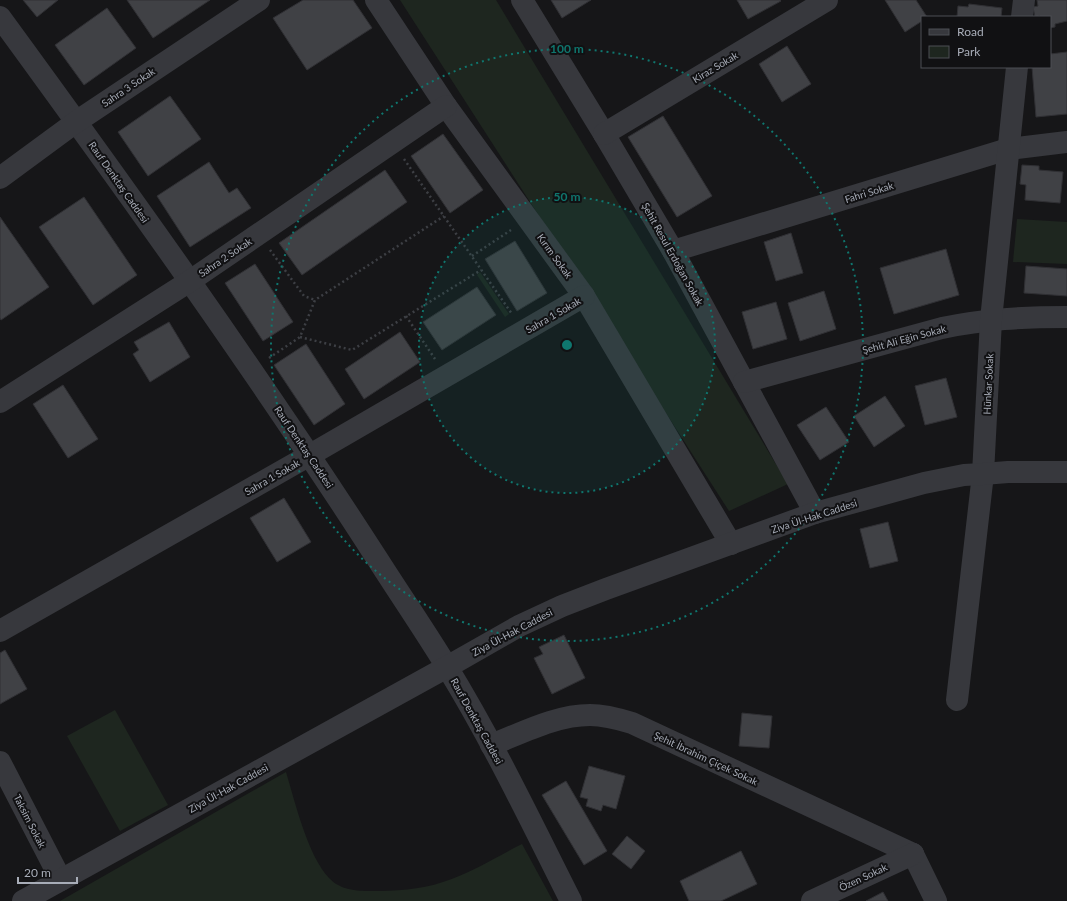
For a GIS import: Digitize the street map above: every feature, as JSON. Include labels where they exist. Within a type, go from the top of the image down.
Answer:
[{"type":"street","name":"Sahra 3 Sokak","points":[[0,178],[76,122],[259,0]]},
{"type":"street","name":"Kırım Sokak","points":[[376,0],[446,106],[584,296],[731,544]]},
{"type":"street","name":"Şehit Resul Erdoğan Sokak","points":[[522,0],[604,134],[673,252],[815,513]]},
{"type":"street","name":"Kiraz Sokak","points":[[604,134],[827,0]]},
{"type":"street","points":[[1022,16],[1024,0]]},
{"type":"street","name":"Rauf Denktaş Caddesi","points":[[0,17],[190,281],[252,370],[310,455],[447,667],[491,744],[571,901]]},
{"type":"street","name":"Hünkar Sokak","points":[[957,700],[983,474],[991,320],[1017,68]]},
{"type":"street","name":"Sahra 2 Sokak","points":[[0,402],[190,281],[446,106]]},
{"type":"street","name":"Fahri Sokak","points":[[673,252],[1008,149],[1067,142]]},
{"type":"street","name":"Sahra 1 Sokak","points":[[0,631],[310,455],[584,296]]},
{"type":"street","name":"Şehit Ali Eğin Sokak","points":[[744,382],[942,328],[967,323],[1016,317],[1067,317]]},
{"type":"street","name":"Ziya Ül-Hak Caddesi","points":[[23,901],[519,626],[562,606],[815,513],[924,483],[964,476],[1008,472],[1067,472]]},
{"type":"street","name":"Şehit İbrahim Çiçek Sokak","points":[[491,744],[550,722],[572,717],[590,715],[610,717],[632,723],[913,854]]},
{"type":"street","name":"Taksim Sokak","points":[[0,762],[61,880]]},
{"type":"street","points":[[913,854],[936,901]]},
{"type":"street","name":"Özen Sokak","points":[[812,901],[913,854]]},
{"type":"path","points":[[392,143],[524,331]]},
{"type":"path","points":[[252,370],[300,337],[315,300],[444,216]]},
{"type":"path","points":[[472,256],[528,219]]},
{"type":"path","points":[[259,234],[304,296],[315,300]]},
{"type":"path","points":[[300,337],[352,350],[481,270]]},
{"type":"path","points":[[406,316],[446,376]]},
{"type":"green space","points":[[400,0],[496,0],[788,484],[729,511]]},
{"type":"green space","points":[[1017,219],[1067,222],[1067,264],[1013,262]]},
{"type":"green space","points":[[480,272],[509,314],[505,317],[477,275]]},
{"type":"green space","points":[[115,710],[168,805],[120,831],[67,736]]},
{"type":"green space","points":[[286,772],[298,813],[309,843],[321,868],[333,882],[338,885],[354,890],[380,891],[434,885],[464,874],[522,844],[553,901],[60,901]]},
{"type":"building","points":[[23,0],[58,0],[37,17]]},
{"type":"building","points":[[127,0],[210,0],[153,38]]},
{"type":"building","points":[[303,0],[353,0],[372,28],[307,70],[273,18]]},
{"type":"building","points":[[551,0],[591,0],[562,18]]},
{"type":"building","points":[[737,0],[780,0],[781,1],[748,19]]},
{"type":"building","points":[[885,0],[916,0],[926,16],[921,16],[921,22],[905,32]]},
{"type":"building","points":[[1037,0],[1067,0],[1067,21],[1055,24],[1055,27],[1051,28],[1051,16],[1035,16],[1033,7],[1038,6]]},
{"type":"building","points":[[969,4],[1002,8],[1001,16],[957,16],[958,6],[968,7]]},
{"type":"building","points":[[107,8],[136,48],[84,85],[55,45]]},
{"type":"building","points":[[787,46],[811,84],[782,102],[759,64]]},
{"type":"building","points":[[1067,52],[1067,114],[1036,117],[1032,68],[1051,68],[1051,54]]},
{"type":"building","points":[[170,96],[201,139],[148,176],[118,132]]},
{"type":"building","points":[[663,116],[712,196],[677,217],[628,137]]},
{"type":"building","points":[[443,134],[483,190],[450,213],[411,156]]},
{"type":"building","points":[[209,162],[229,193],[237,188],[251,208],[190,247],[157,196]]},
{"type":"building","points":[[1022,165],[1039,166],[1039,170],[1063,172],[1060,203],[1025,200],[1026,185],[1020,184]]},
{"type":"building","points":[[385,170],[407,202],[302,275],[279,243]]},
{"type":"building","points":[[84,197],[137,275],[93,305],[39,227]]},
{"type":"building","points":[[0,217],[49,287],[1,320],[0,318]]},
{"type":"building","points":[[791,233],[803,273],[776,281],[764,242]]},
{"type":"building","points":[[515,241],[547,293],[517,311],[485,259]]},
{"type":"building","points":[[946,249],[959,295],[894,314],[880,268]]},
{"type":"building","points":[[255,264],[293,322],[263,341],[225,283]]},
{"type":"building","points":[[1026,266],[1067,269],[1067,296],[1024,293]]},
{"type":"building","points":[[477,287],[496,315],[442,350],[423,322]]},
{"type":"building","points":[[824,291],[836,329],[800,341],[788,303]]},
{"type":"building","points":[[776,302],[787,339],[753,349],[742,312]]},
{"type":"building","points":[[169,322],[190,357],[150,382],[133,354],[139,350],[134,342]]},
{"type":"building","points":[[400,332],[420,362],[364,399],[345,369]]},
{"type":"building","points":[[306,344],[345,404],[314,425],[274,365]]},
{"type":"building","points":[[946,378],[957,417],[925,425],[915,386]]},
{"type":"building","points":[[63,385],[98,439],[68,458],[33,404]]},
{"type":"building","points":[[885,396],[905,426],[874,447],[854,416]]},
{"type":"building","points":[[826,407],[849,442],[820,460],[797,425]]},
{"type":"building","points":[[284,498],[311,542],[277,562],[250,518]]},
{"type":"building","points":[[888,522],[898,561],[870,568],[860,529]]},
{"type":"building","points":[[564,635],[585,678],[552,694],[534,658],[543,654],[539,647]]},
{"type":"building","points":[[5,650],[27,689],[0,704],[0,653]]},
{"type":"building","points":[[742,713],[772,716],[769,748],[739,746]]},
{"type":"building","points":[[589,766],[625,776],[616,809],[603,805],[601,811],[586,806],[588,799],[580,797]]},
{"type":"building","points":[[566,781],[607,851],[584,865],[542,795]]},
{"type":"building","points":[[627,836],[645,851],[631,869],[612,854]]},
{"type":"building","points":[[741,851],[757,884],[721,901],[689,901],[680,881]]},
{"type":"building","points":[[883,892],[888,901],[866,901]]}]
